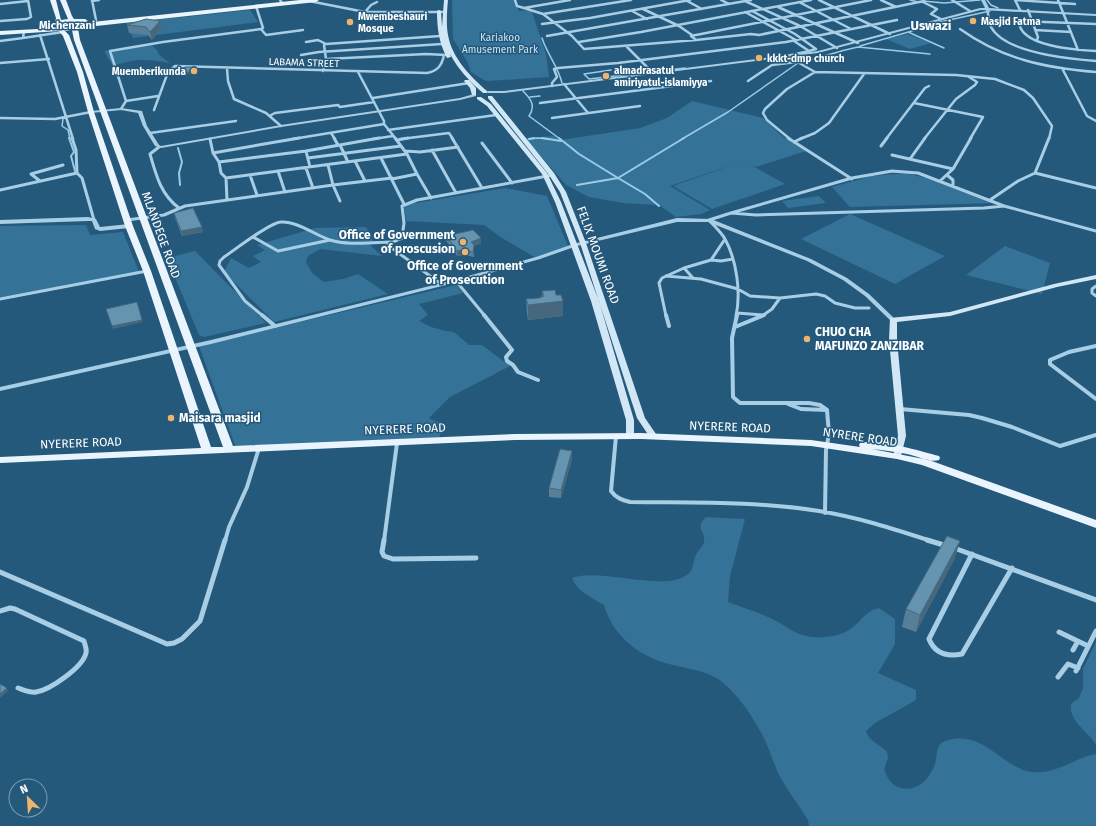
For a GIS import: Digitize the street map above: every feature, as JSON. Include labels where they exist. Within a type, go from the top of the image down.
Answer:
[{"type":"main road","name":"MLANDEGE ROAD","points":[[53,0],[59,18],[59,27],[66,35],[102,110],[229,450]]},
{"type":"main road","name":"MLANDEGE ROAD","points":[[63,0],[69,17],[75,24],[91,112],[102,147],[136,246],[147,271],[207,451]]},
{"type":"main road","points":[[75,24],[256,6],[292,0]]},
{"type":"main road","points":[[0,32],[59,27],[96,20],[316,0]]},
{"type":"main road","name":"FELIX MOUMI ROAD","points":[[441,0],[446,55],[473,88],[476,96],[489,105],[496,115],[509,126]]},
{"type":"main road","name":"FELIX MOUMI ROAD","points":[[446,0],[442,12],[440,36],[459,64],[488,94],[509,126],[553,175],[571,210],[583,243],[627,408],[630,420],[630,437]]},
{"type":"main road","points":[[0,32],[59,27]]},
{"type":"main road","points":[[476,96],[488,94]]},
{"type":"main road","name":"FELIX MOUMI ROAD","points":[[524,144],[545,176],[558,202],[599,301]]},
{"type":"main road","points":[[102,147],[115,145]]},
{"type":"main road","points":[[115,183],[128,180]]},
{"type":"main road","points":[[122,203],[136,201]]},
{"type":"main road","points":[[136,246],[151,243]]},
{"type":"main road","points":[[898,453],[902,436],[893,340],[893,320],[950,314],[1056,285],[1096,276]]},
{"type":"main road","name":"FELIX MOUMI ROAD","points":[[602,312],[642,418],[654,437]]},
{"type":"main road","name":"NYERERE ROAD","points":[[0,460],[515,437],[616,436],[811,443]]},
{"type":"main road","name":"NYRERE ROAD","points":[[811,443],[828,443],[898,453],[921,454],[1096,518]]},
{"type":"main road","name":"NYRERE ROAD","points":[[898,453],[937,465],[1096,524]]},
{"type":"street","points":[[0,4],[28,0],[31,17],[27,19],[0,21]]},
{"type":"street","points":[[96,20],[92,0],[99,0]]},
{"type":"street","points":[[515,0],[518,6],[543,14],[579,42],[584,49],[759,34],[924,2],[937,9],[931,14],[941,19]]},
{"type":"street","points":[[524,8],[570,0]]},
{"type":"street","points":[[543,14],[631,0]]},
{"type":"street","points":[[542,24],[690,0]]},
{"type":"street","points":[[721,0],[729,4]]},
{"type":"street","points":[[745,0],[760,9],[800,26],[837,48]]},
{"type":"street","points":[[546,36],[751,0]]},
{"type":"street","points":[[579,42],[811,0]]},
{"type":"street","points":[[819,0],[890,34]]},
{"type":"street","points":[[692,35],[871,0]]},
{"type":"street","points":[[881,0],[896,7]]},
{"type":"street","points":[[952,0],[970,11]]},
{"type":"street","points":[[983,0],[988,10],[990,28],[998,36],[1012,44],[1047,55],[1073,60],[1096,61]]},
{"type":"street","points":[[1020,10],[1015,0],[1058,1],[1075,4]]},
{"type":"street","points":[[309,1],[365,12],[442,12]]},
{"type":"street","points":[[686,1],[702,9]]},
{"type":"street","points":[[1058,1],[1078,50]]},
{"type":"street","points":[[365,12],[371,5],[377,2]]},
{"type":"street","points":[[799,2],[851,29]]},
{"type":"street","points":[[256,6],[264,28],[262,29],[266,35],[302,30]]},
{"type":"street","points":[[778,6],[813,24],[858,43]]},
{"type":"street","points":[[643,8],[677,25],[692,35],[690,36],[696,40]]},
{"type":"street","points":[[632,10],[648,19]]},
{"type":"street","points":[[1028,10],[1039,39],[1037,40]]},
{"type":"street","points":[[488,94],[787,56],[837,48],[970,11],[1028,10],[1096,15]]},
{"type":"street","points":[[752,11],[802,38],[801,39],[816,49],[787,56]]},
{"type":"street","points":[[745,12],[779,30],[809,51]]},
{"type":"street","points":[[552,86],[552,83],[557,76],[557,68],[640,60],[795,40],[897,20]]},
{"type":"street","points":[[1096,24],[1019,21],[1019,26],[1028,37],[1054,46],[1096,51]]},
{"type":"street","points":[[0,41],[40,35],[59,27]]},
{"type":"street","points":[[121,109],[126,101],[110,51],[262,29]]},
{"type":"street","points":[[960,29],[970,37],[1001,53],[1017,59],[1063,70],[1096,72]]},
{"type":"street","points":[[1035,30],[1071,32]]},
{"type":"street","points":[[23,38],[24,31]]},
{"type":"street","points":[[40,35],[76,150],[77,173],[82,178],[97,228],[100,229],[128,223],[142,218],[164,215],[174,212],[179,208],[257,195],[417,174]]},
{"type":"street","points":[[306,42],[318,40],[326,44],[440,36]]},
{"type":"street","points":[[301,55],[444,42]]},
{"type":"street","points":[[323,71],[326,59],[324,45],[326,44]]},
{"type":"street","points":[[628,46],[653,73]]},
{"type":"street","points":[[326,59],[426,54],[446,55]]},
{"type":"street","name":"LABAMA STREET","points":[[158,96],[169,70],[175,66],[433,73],[442,64],[446,55]]},
{"type":"street","points":[[787,56],[815,72],[967,76],[995,79],[1024,90],[1033,98],[1052,126],[1050,137],[1035,173]]},
{"type":"street","points":[[0,63],[48,59]]},
{"type":"street","points":[[748,81],[772,65],[798,62]]},
{"type":"street","points":[[227,68],[228,81],[234,99],[246,103],[271,117],[276,120],[280,126]]},
{"type":"street","points":[[1063,70],[1087,116],[1096,121]]},
{"type":"street","points":[[358,72],[374,100],[384,124],[406,153],[431,198]]},
{"type":"street","points":[[815,72],[788,90],[763,113],[764,117],[770,124],[794,142],[852,179]]},
{"type":"street","points":[[794,142],[815,133],[829,123],[864,74]]},
{"type":"street","points":[[910,159],[946,110],[962,93],[974,87],[976,84],[975,80],[967,76]]},
{"type":"street","points":[[540,103],[711,81]]},
{"type":"street","points":[[271,117],[271,115],[275,113],[338,104],[340,107],[469,83]]},
{"type":"street","points":[[564,84],[588,112]]},
{"type":"street","points":[[881,146],[929,86]]},
{"type":"street","points":[[126,101],[158,96],[154,110]]},
{"type":"street","points":[[179,208],[170,202],[154,172],[150,154],[159,147],[280,126],[476,96]]},
{"type":"street","points":[[914,103],[983,118],[952,169],[940,181]]},
{"type":"street","points":[[552,118],[640,106]]},
{"type":"street","points":[[0,118],[41,120],[65,118],[102,110],[121,109],[140,112],[150,133],[159,147]]},
{"type":"street","points":[[388,130],[496,115]]},
{"type":"street","points":[[150,133],[236,121]]},
{"type":"street","points":[[213,153],[384,124]]},
{"type":"street","points":[[331,133],[348,162]]},
{"type":"street","points":[[396,140],[449,133],[482,188]]},
{"type":"street","points":[[219,162],[306,151],[393,136]]},
{"type":"street","points":[[210,139],[213,153],[219,162],[222,173],[226,178],[227,200]]},
{"type":"street","points":[[482,143],[512,183]]},
{"type":"street","points":[[308,158],[401,146]]},
{"type":"street","points":[[226,178],[458,147]]},
{"type":"street","points":[[432,150],[456,193]]},
{"type":"street","points":[[306,151],[313,188]]},
{"type":"street","points":[[892,155],[952,169]]},
{"type":"street","points":[[275,326],[245,301],[219,265],[220,261],[268,227],[281,222],[302,227],[330,240],[354,244],[391,242],[402,238],[404,223],[402,206],[404,204],[382,158]]},
{"type":"street","points":[[355,161],[365,181]]},
{"type":"street","points":[[328,165],[333,185],[340,201]]},
{"type":"street","points":[[40,181],[31,174],[63,166]]},
{"type":"street","points":[[278,171],[284,192]]},
{"type":"street","points":[[0,389],[275,326],[456,281],[575,245],[677,220],[708,220],[870,174],[907,171],[940,181],[1004,206],[1096,231]]},
{"type":"street","points":[[0,190],[77,173]]},
{"type":"street","points":[[990,200],[1018,181],[1035,173],[1096,188]]},
{"type":"street","points":[[250,175],[257,195]]},
{"type":"street","points":[[404,204],[553,175]]},
{"type":"street","points":[[947,175],[953,180],[953,186]]},
{"type":"street","points":[[731,213],[764,215],[984,208],[1004,206]]},
{"type":"street","points":[[0,222],[94,220]]},
{"type":"street","points":[[708,220],[725,240],[733,259],[738,289],[737,313],[732,338],[732,394],[735,400],[740,403],[809,403],[820,405],[827,410]]},
{"type":"street","points":[[708,220],[821,266],[845,279],[867,295],[893,320]]},
{"type":"street","points":[[253,237],[278,251],[330,240]]},
{"type":"street","points":[[711,260],[725,240]]},
{"type":"street","points":[[391,242],[388,244],[391,248],[441,284]]},
{"type":"street","points":[[669,326],[659,282],[666,276],[684,268],[711,260],[721,261],[733,259]]},
{"type":"street","points":[[684,268],[693,278]]},
{"type":"street","points":[[0,298],[147,271]]},
{"type":"street","points":[[666,276],[693,278],[738,289],[742,293],[750,296],[780,298],[816,294],[825,296],[835,303],[855,308],[869,308]]},
{"type":"street","points":[[456,281],[512,350],[506,357],[507,361],[513,365],[518,372],[538,380]]},
{"type":"street","points":[[1096,286],[1092,289],[1092,293],[1096,296]]},
{"type":"street","points":[[735,327],[763,316],[772,310],[780,298]]},
{"type":"street","points":[[737,313],[763,316]]},
{"type":"street","points":[[1096,346],[1069,352],[1050,360],[1050,364],[1096,399]]},
{"type":"street","points":[[786,404],[801,409],[827,410]]},
{"type":"street","points":[[899,409],[969,415],[1012,426],[1060,446],[1096,435]]},
{"type":"street","points":[[825,513],[828,443],[827,410]]},
{"type":"street","points":[[616,436],[611,491],[613,495],[622,500],[630,502],[738,503],[779,506],[845,516],[972,554],[1096,600]]},
{"type":"street","points":[[397,443],[382,552],[384,556],[393,559],[476,558]]},
{"type":"street","points":[[0,572],[168,644],[174,643],[182,639],[200,621],[229,527],[246,487],[259,448]]},
{"type":"street","points":[[972,554],[929,638],[934,649],[947,655],[956,656],[962,654],[1012,568]]},
{"type":"street","points":[[0,611],[10,608],[30,615],[79,638],[84,641],[87,648],[86,656],[76,667],[48,688],[34,692],[18,688]]},
{"type":"street","points":[[1058,677],[1068,664],[1077,669],[1096,631]]},
{"type":"street","points":[[1059,632],[1088,646]]},
{"type":"street","points":[[1073,650],[1078,641]]},
{"type":"green space","name":"Kariakoo Amusement Park","points":[[452,0],[514,0],[519,11],[530,10],[546,54],[549,77],[488,81],[471,72],[468,63],[453,39]]},
{"type":"green space","points":[[250,10],[258,22],[133,38],[126,23]]},
{"type":"green space","points":[[907,34],[931,43],[910,49],[886,39]]},
{"type":"green space","points":[[152,45],[159,53],[158,54],[170,63],[142,60],[113,66],[104,51]]},
{"type":"green space","points":[[692,101],[763,118],[782,136],[806,151],[756,167],[749,164],[785,184],[712,209],[673,186],[744,161],[670,186],[710,210],[701,214],[676,217],[659,205],[623,203],[589,197],[566,185],[525,138],[554,136],[561,140],[640,128],[667,118]]},
{"type":"green space","points":[[906,173],[941,182],[994,203],[850,207],[832,187],[872,176]]},
{"type":"green space","points":[[505,188],[547,196],[568,246],[536,258],[502,238],[484,225],[406,221],[404,206],[410,204]]},
{"type":"green space","points":[[819,196],[826,203],[788,208],[782,201]]},
{"type":"green space","points":[[850,214],[945,256],[895,284],[801,239]]},
{"type":"green space","points":[[86,225],[90,235],[123,232],[139,272],[0,298],[0,226]]},
{"type":"green space","points":[[366,227],[374,243],[370,245],[382,256],[320,249],[308,256],[306,262],[312,273],[324,282],[343,279],[358,274],[388,294],[274,322],[224,272],[231,258],[249,268],[261,262],[253,256],[265,250],[257,245],[315,228]]},
{"type":"green space","points":[[1005,246],[1050,263],[1042,294],[966,275]]},
{"type":"green space","points":[[195,251],[266,323],[204,337],[199,335],[167,258]]},
{"type":"green space","points":[[456,285],[463,293],[419,304],[428,315],[419,321],[431,327],[454,332],[469,345],[482,345],[510,366],[450,397],[429,418],[443,425],[439,439],[236,448],[199,346]]},
{"type":"green space","points":[[706,517],[745,519],[730,576],[728,602],[779,622],[792,631],[812,637],[837,635],[848,631],[869,612],[879,608],[895,619],[895,644],[878,673],[916,690],[916,700],[875,723],[866,731],[867,735],[872,740],[887,752],[888,758],[884,769],[892,783],[898,787],[907,789],[918,786],[922,783],[927,779],[933,769],[936,762],[937,750],[940,745],[949,740],[962,739],[973,741],[993,751],[1011,764],[1032,772],[1045,772],[1096,754],[1096,826],[809,826],[808,820],[778,773],[763,736],[744,705],[732,691],[725,684],[712,676],[700,671],[658,661],[638,650],[620,635],[613,626],[604,605],[582,591],[572,578],[600,576],[667,581],[680,578],[690,572],[695,557],[704,542],[701,524]]},
{"type":"green space","points":[[1096,642],[1096,745],[1076,721],[1071,710],[1071,704],[1079,698],[1083,688],[1083,669]]},
{"type":"building","points":[[146,19],[160,21],[150,32],[146,27],[127,25]]},
{"type":"building","points":[[185,67],[196,67],[198,70],[183,73]]},
{"type":"building","points":[[193,208],[202,227],[181,231],[174,213]]},
{"type":"building","points":[[473,230],[481,238],[471,242],[474,245],[473,252],[464,250],[457,251],[446,236]]},
{"type":"building","points":[[555,290],[556,295],[561,295],[563,301],[528,305],[526,299],[544,296],[542,291]]},
{"type":"building","points":[[137,302],[142,320],[112,326],[106,309]]},
{"type":"building","points":[[560,449],[572,451],[561,490],[549,488]]},
{"type":"building","points":[[947,536],[960,541],[920,615],[906,609]]},
{"type":"building","points":[[0,684],[7,688],[0,694]]},
{"type":"waterway","points":[[910,0],[918,2]]},
{"type":"waterway","points":[[923,1],[944,3],[980,0]]},
{"type":"waterway","points":[[987,0],[991,5],[998,8]]},
{"type":"waterway","points":[[940,22],[990,11]]},
{"type":"waterway","points":[[908,32],[929,26]]},
{"type":"waterway","points":[[860,46],[908,32]]},
{"type":"waterway","points":[[908,32],[944,48]]},
{"type":"waterway","points":[[542,38],[558,71],[562,83]]},
{"type":"waterway","points":[[841,51],[858,47],[930,54]]},
{"type":"waterway","points":[[682,139],[728,112],[798,63],[842,51]]},
{"type":"waterway","points":[[611,70],[584,74],[589,79],[685,68]]},
{"type":"waterway","points":[[523,91],[532,103],[532,109],[529,116],[560,139]]},
{"type":"waterway","points":[[530,97],[540,96]]},
{"type":"waterway","points":[[63,119],[62,126],[68,130],[70,139]]},
{"type":"waterway","points":[[69,138],[74,152],[71,156],[75,171]]},
{"type":"waterway","points":[[534,138],[529,139],[547,139]]},
{"type":"waterway","points":[[542,138],[547,139]]},
{"type":"waterway","points":[[559,138],[579,154],[618,178]]},
{"type":"waterway","points":[[618,178],[684,138]]},
{"type":"waterway","points":[[547,139],[561,141]]},
{"type":"waterway","points":[[178,148],[182,162],[179,173],[180,185]]},
{"type":"waterway","points":[[577,185],[618,178]]},
{"type":"waterway","points":[[618,178],[645,194],[659,206]]},
{"type":"place","name":"Masjid Fatma","points":[[973,21]]},
{"type":"place","name":"Mwembeshauri Mosque","points":[[350,22]]},
{"type":"place","name":"kkkt-dmp church","points":[[759,58]]},
{"type":"place","name":"Muemberikunda","points":[[194,71]]},
{"type":"place","name":"almadrasatul amiriyatul-islamiyya","points":[[606,76]]},
{"type":"place","name":"Office of Government of proscusion","points":[[463,242]]},
{"type":"place","name":"Office of Government of Prosecution","points":[[465,252]]},
{"type":"place","name":"CHUO CHA MAFUNZO ZANZIBAR","points":[[807,339]]},
{"type":"place","name":"Maisara masjid","points":[[171,418]]},
{"type":"district","name":"Michenzani","points":[[67,25]]},
{"type":"district","name":"Uswazi","points":[[931,25]]}]
